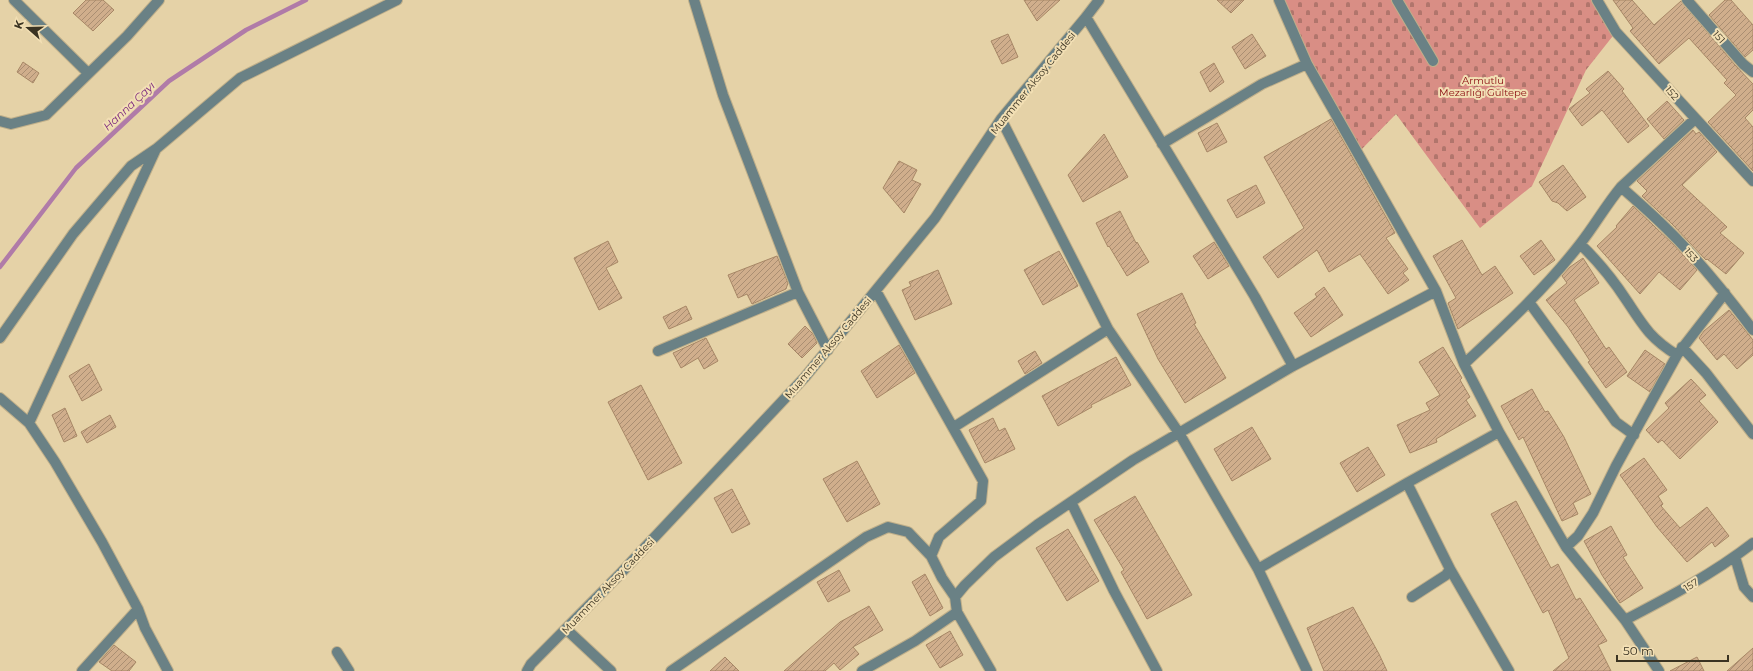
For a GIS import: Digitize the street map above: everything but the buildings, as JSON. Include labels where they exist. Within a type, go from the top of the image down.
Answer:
[{"type":"street","points":[[14,0],[88,73]]},
{"type":"street","points":[[0,121],[12,124],[46,115],[127,36],[159,0]]},
{"type":"street","points":[[0,338],[73,234],[131,166],[156,149],[240,78],[397,0]]},
{"type":"street","points":[[694,0],[723,95],[798,292],[828,350]]},
{"type":"street","name":"Muammer Aksoy Caddesi","points":[[527,671],[531,664],[619,575],[800,383],[935,218],[1001,119],[1086,18],[1099,0]]},
{"type":"street","points":[[1279,0],[1307,64],[1436,291],[1464,364],[1499,432],[1566,547],[1625,620],[1659,671]]},
{"type":"street","points":[[1396,0],[1433,61]]},
{"type":"street","name":"152","points":[[1597,0],[1616,32],[1753,181]]},
{"type":"street","name":"151","points":[[1687,0],[1743,64],[1753,72]]},
{"type":"street","points":[[1086,18],[1255,297],[1293,366]]},
{"type":"street","points":[[1162,144],[1262,84],[1307,64]]},
{"type":"street","points":[[1001,119],[1108,329],[1179,433],[1258,569],[1307,671]]},
{"type":"street","points":[[1464,364],[1529,302],[1580,244],[1621,188],[1695,119]]},
{"type":"street","points":[[29,423],[156,149]]},
{"type":"street","name":"153","points":[[1621,188],[1667,228],[1725,293],[1753,330]]},
{"type":"street","points":[[1580,244],[1591,254],[1609,277],[1627,301],[1639,322],[1666,348],[1680,351],[1706,373],[1753,434]]},
{"type":"street","points":[[876,291],[954,427],[983,481],[981,501],[939,537],[931,556]]},
{"type":"street","points":[[956,597],[965,585],[994,557],[1037,525],[1133,460],[1293,366],[1436,291]]},
{"type":"street","points":[[658,351],[798,292]]},
{"type":"street","points":[[1566,547],[1578,536],[1593,513],[1680,351],[1725,293]]},
{"type":"street","points":[[1529,302],[1616,422],[1634,435]]},
{"type":"street","points":[[954,427],[1108,329]]},
{"type":"street","points":[[0,398],[29,423],[55,462],[138,609],[145,628],[168,671]]},
{"type":"street","points":[[1258,569],[1499,432]]},
{"type":"street","points":[[1407,483],[1450,569],[1509,671]]},
{"type":"street","points":[[1071,502],[1114,591],[1157,671]]},
{"type":"street","points":[[671,671],[866,537],[888,528],[908,532],[931,556],[942,578],[956,597],[957,612],[991,671]]},
{"type":"street","name":"157","points":[[1625,620],[1685,589],[1735,557],[1753,543]]},
{"type":"street","points":[[1735,557],[1744,587],[1753,597]]},
{"type":"street","points":[[1412,597],[1446,575],[1450,569]]},
{"type":"street","points":[[82,671],[138,609]]},
{"type":"street","points":[[862,671],[915,641],[957,612]]},
{"type":"street","points":[[566,629],[611,671]]},
{"type":"street","points":[[337,652],[349,671]]},
{"type":"green space","name":"Armutlu Mezarlığı Gültepe","points":[[1279,0],[1595,0],[1616,32],[1586,70],[1532,186],[1480,228],[1396,114],[1358,153]]},
{"type":"waterway","name":"Hanna Çayı","points":[[0,267],[76,168],[169,81],[246,30],[306,0]]}]
